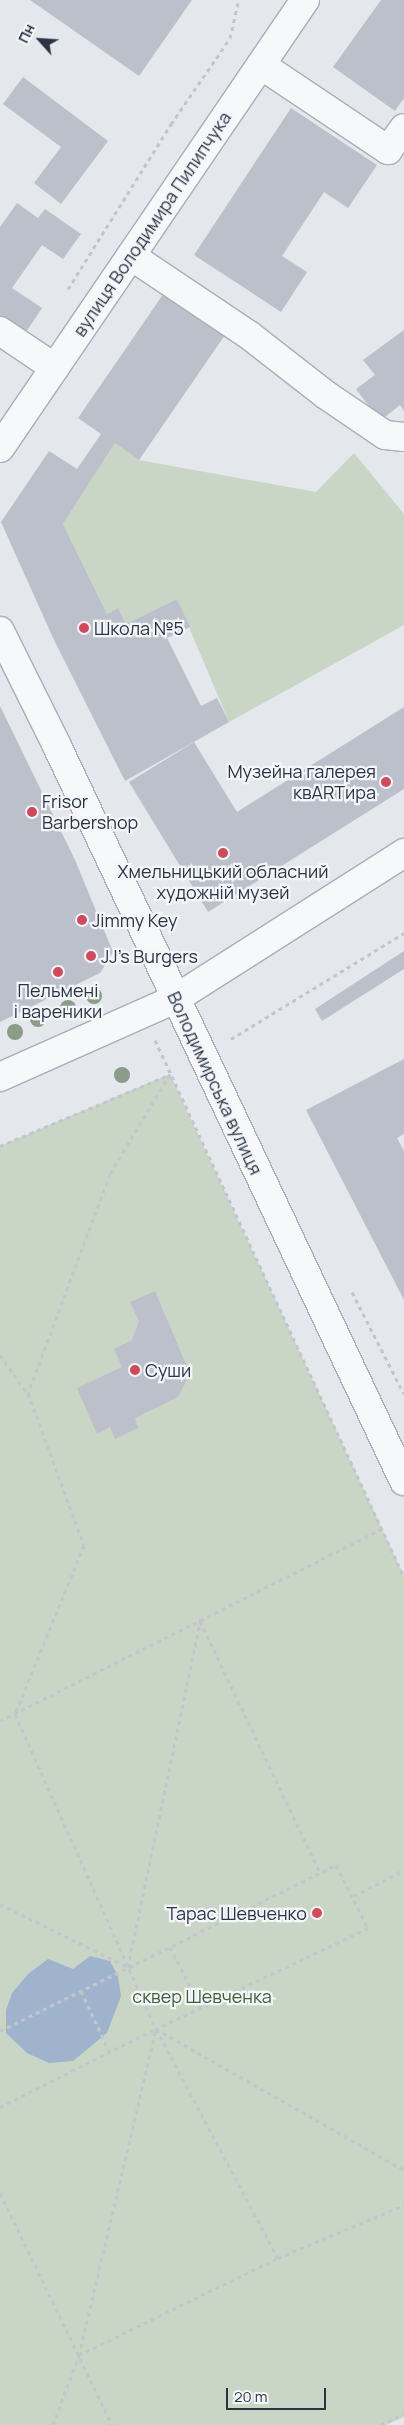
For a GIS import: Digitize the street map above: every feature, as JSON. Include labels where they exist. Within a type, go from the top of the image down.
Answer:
[{"type":"street","name":"вулиця Володимира Пилипчука","points":[[0,448],[305,0]]},
{"type":"street","points":[[261,65],[388,150],[404,128]]},
{"type":"street","points":[[131,256],[249,335],[326,395],[385,435],[404,437]]},
{"type":"street","points":[[0,331],[54,368]]},
{"type":"street","name":"Володимирська вулиця","points":[[0,632],[57,746],[175,1000],[404,1481]]},
{"type":"street","points":[[0,1077],[175,1000],[404,853]]},
{"type":"path","points":[[66,292],[171,124],[230,38],[239,0]]},
{"type":"path","points":[[225,1043],[404,933]]},
{"type":"path","points":[[143,1014],[404,1577]]},
{"type":"path","points":[[0,1146],[170,1074]]},
{"type":"path","points":[[28,1393],[110,1174],[170,1074]]},
{"type":"path","points":[[0,1355],[28,1393],[84,1545],[15,1714],[156,2029],[278,2258]]},
{"type":"path","points":[[0,1721],[382,1529]]},
{"type":"path","points":[[200,1619],[320,1873]]},
{"type":"path","points":[[128,1967],[200,1619]]},
{"type":"path","points":[[0,2031],[336,1865],[354,1896],[368,1928],[0,2106]]},
{"type":"path","points":[[354,1896],[404,1870]]},
{"type":"path","points":[[0,1904],[128,1967]]},
{"type":"path","points":[[170,1947],[201,2008]]},
{"type":"path","points":[[81,1991],[110,2053]]},
{"type":"path","points":[[156,2029],[404,2170]]},
{"type":"path","points":[[53,2425],[79,2355],[156,2029]]},
{"type":"path","points":[[0,2193],[112,2425]]},
{"type":"path","points":[[79,2355],[278,2258],[404,2205]]},
{"type":"path","points":[[381,2425],[404,2413]]},
{"type":"green space","points":[[115,443],[139,460],[316,492],[354,453],[404,514],[404,625],[229,722],[177,599],[126,624],[118,608],[107,614],[63,524]]},
{"type":"green space","name":"сквер Шевченка","points":[[170,1074],[404,1576],[404,2417],[386,2425],[0,2425],[0,1146]]},
{"type":"water","points":[[90,1956],[110,1961],[118,1976],[121,1996],[107,2033],[73,2061],[49,2063],[27,2053],[6,2033],[6,2010],[12,1993],[28,1974],[48,1959],[73,1969]]},
{"type":"building","points":[[30,0],[192,0],[139,76]]},
{"type":"building","points":[[381,0],[404,0],[404,98],[395,111],[333,67]]},
{"type":"building","points":[[23,77],[108,141],[61,204],[34,183],[61,147],[3,104]]},
{"type":"building","points":[[291,108],[377,165],[348,208],[324,192],[282,256],[307,272],[281,312],[194,255]]},
{"type":"building","points":[[17,203],[38,218],[45,209],[81,234],[63,259],[42,245],[12,288],[42,308],[24,335],[0,318],[0,227]]},
{"type":"building","points":[[164,293],[225,335],[139,460],[115,443],[63,524],[107,614],[118,608],[126,624],[177,599],[190,627],[167,638],[201,706],[217,698],[229,722],[125,781],[54,640],[1,522],[49,451],[77,469],[101,434],[78,418]]},
{"type":"building","points":[[404,330],[404,411],[400,405],[380,421],[356,389],[375,375],[363,360]]},
{"type":"building","points":[[0,706],[75,860],[113,952],[100,973],[0,1022]]},
{"type":"building","points":[[404,707],[404,789],[208,912],[129,782],[194,742],[237,812]]},
{"type":"building","points":[[404,951],[404,969],[322,1021],[315,1009]]},
{"type":"building","points":[[404,1059],[404,1134],[397,1138],[404,1151],[404,1300],[306,1110]]},
{"type":"building","points":[[155,1291],[188,1369],[186,1382],[178,1397],[135,1418],[138,1428],[115,1439],[110,1427],[97,1434],[77,1388],[122,1367],[114,1349],[132,1340],[139,1321],[130,1302]]},
{"type":"place","name":"Школа №5","points":[[84,628]]},
{"type":"place","name":"Музейна галерея квARTира","points":[[386,782]]},
{"type":"place","name":"Frisor Barbershop","points":[[32,812]]},
{"type":"place","name":"Хмельницький обласний художній музей","points":[[223,853]]},
{"type":"place","name":"Jimmy Key","points":[[82,920]]},
{"type":"place","name":"JJ's Burgers","points":[[91,956]]},
{"type":"place","name":"Пельмені і вареники","points":[[58,972]]},
{"type":"place","name":"Суши","points":[[135,1370]]},
{"type":"place","name":"Тарас Шевченко","points":[[317,1913]]}]
